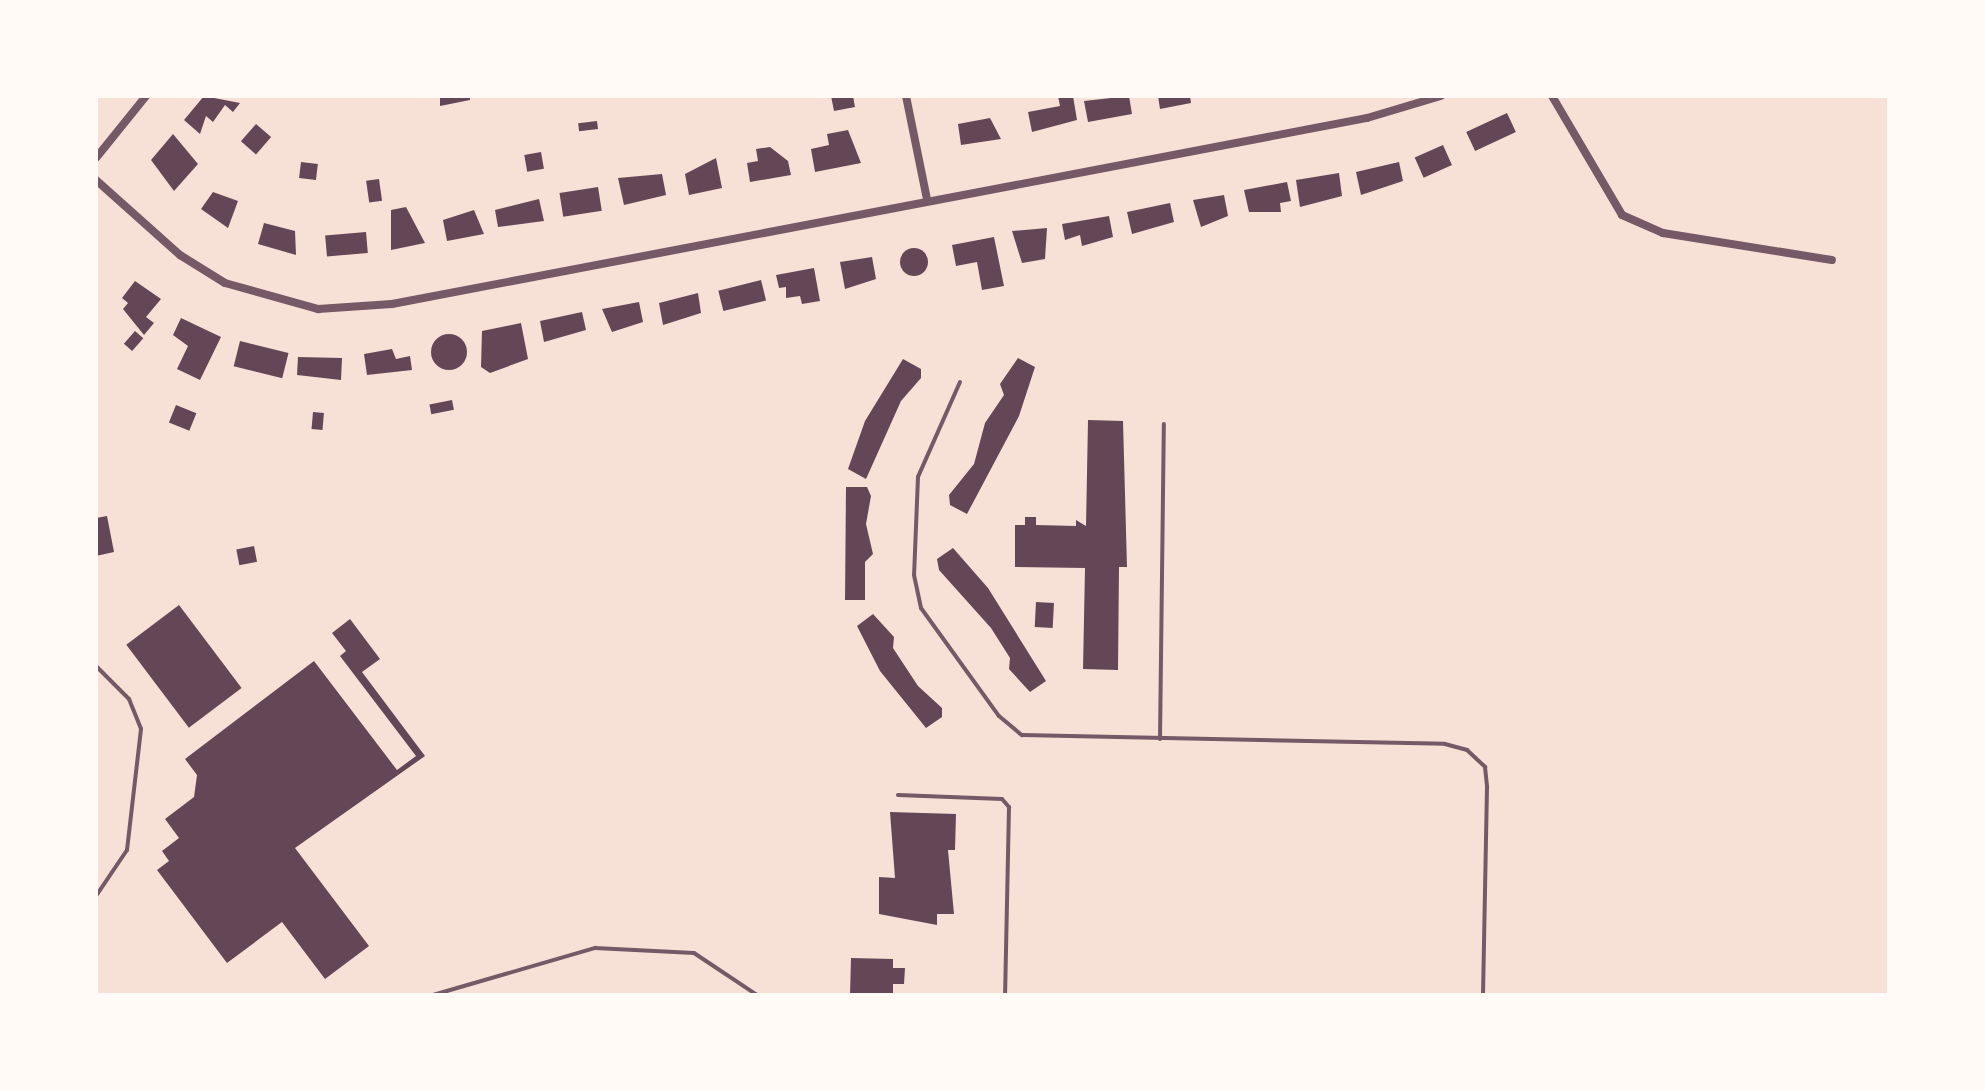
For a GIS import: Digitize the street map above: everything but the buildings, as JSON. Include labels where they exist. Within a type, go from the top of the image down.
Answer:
[{"type":"street","points":[[96,158],[146,96]]},
{"type":"street","points":[[906,96],[927,199]]},
{"type":"street","points":[[96,180],[180,255],[225,283],[318,309],[392,304],[927,199],[1367,118],[1441,96]]},
{"type":"street","points":[[1552,96],[1622,215],[1663,233],[1832,260]]},
{"type":"lane","points":[[960,382],[918,477],[914,575],[921,608],[979,691],[1022,735],[1445,744],[1467,750],[1485,767],[1487,787],[1483,995]]},
{"type":"lane","points":[[1160,739],[1164,424]]},
{"type":"lane","points":[[96,666],[129,699],[141,729],[127,850],[96,896]]},
{"type":"lane","points":[[898,795],[1002,799],[1009,807],[1005,995]]},
{"type":"lane","points":[[433,995],[595,948],[694,953],[757,995]]}]
